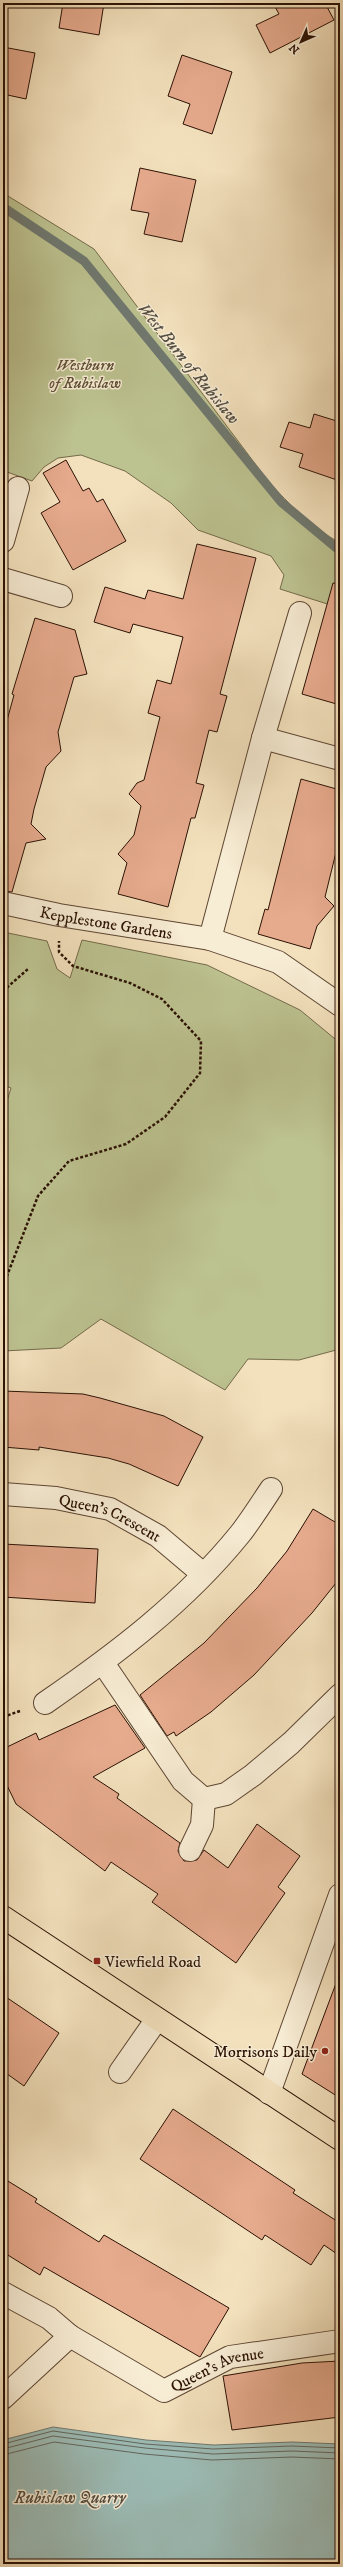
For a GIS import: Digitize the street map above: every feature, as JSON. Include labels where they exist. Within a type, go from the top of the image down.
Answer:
[{"type":"main road","points":[[3,1918],[340,2139]]},
{"type":"street","points":[[3,541],[18,488]]},
{"type":"street","points":[[3,579],[61,596]]},
{"type":"street","points":[[210,938],[263,738],[300,613]]},
{"type":"street","points":[[263,738],[340,759]]},
{"type":"street","name":"Kepplestone Gardens","points":[[3,903],[59,915],[210,938],[278,962],[340,1005]]},
{"type":"street","points":[[45,1703],[103,1663],[152,1624],[203,1574],[240,1534],[271,1489]]},
{"type":"street","name":"Queen's Crescent","points":[[3,1494],[56,1498],[110,1509],[158,1536],[203,1574]]},
{"type":"street","points":[[103,1663],[183,1782],[204,1799]]},
{"type":"street","points":[[204,1799],[226,1794],[253,1775],[291,1743],[340,1695]]},
{"type":"street","points":[[190,1850],[202,1825],[204,1799]]},
{"type":"street","points":[[269,2092],[340,1895]]},
{"type":"street","points":[[120,2072],[157,2019]]},
{"type":"street","name":"Queen's Avenue","points":[[4,2295],[49,2318],[70,2336],[164,2391],[230,2357],[340,2341]]},
{"type":"street","points":[[3,2398],[70,2336]]},
{"type":"path","points":[[3,1286],[38,1196],[69,1161],[126,1144],[165,1117],[200,1073],[201,1041],[162,999],[130,983],[73,966],[59,952],[59,915]]},
{"type":"path","points":[[3,991],[28,969]]},
{"type":"green space","name":"Westburn of Rubislaw","points":[[3,193],[94,249],[268,481],[310,523],[340,543],[340,608],[280,589],[284,575],[271,556],[198,530],[171,503],[125,471],[81,455],[58,458],[44,467],[32,481],[7,472],[3,452]]},
{"type":"green space","points":[[3,932],[47,941],[57,969],[70,978],[82,940],[207,965],[300,1010],[340,1043],[340,1349],[299,1360],[248,1359],[225,1390],[101,1319],[61,1348],[3,1351],[3,1114],[11,1088],[3,1085]]},
{"type":"water","name":"Rubislaw Quarry","points":[[53,2427],[146,2440],[214,2445],[292,2442],[340,2444],[340,2564],[3,2564],[3,2440]]},
{"type":"building","points":[[63,3],[104,3],[99,35],[59,28]]},
{"type":"building","points":[[273,3],[325,3],[334,20],[270,53],[256,25],[279,14]]},
{"type":"building","points":[[3,47],[35,53],[26,99],[3,94]]},
{"type":"building","points":[[182,55],[232,72],[212,134],[183,124],[190,104],[168,96]]},
{"type":"building","points":[[140,168],[196,180],[182,242],[144,234],[149,213],[131,210]]},
{"type":"building","points":[[314,414],[340,422],[340,481],[299,467],[303,454],[280,447],[289,422],[310,428]]},
{"type":"building","points":[[66,460],[83,491],[89,488],[97,502],[103,499],[126,541],[73,570],[41,513],[60,502],[43,473]]},
{"type":"building","points":[[197,544],[256,558],[220,694],[227,696],[217,732],[209,730],[196,783],[204,785],[195,818],[191,818],[168,907],[118,894],[127,863],[118,854],[134,835],[141,806],[129,794],[137,783],[144,780],[160,717],[148,713],[157,680],[171,684],[183,637],[133,624],[130,633],[94,622],[105,587],[145,599],[148,590],[183,599]]},
{"type":"building","points":[[333,583],[340,584],[340,705],[302,694]]},
{"type":"building","points":[[35,618],[75,630],[87,674],[74,677],[58,732],[61,751],[46,767],[34,809],[31,824],[46,839],[26,843],[12,892],[3,891],[3,735],[14,695],[12,694]]},
{"type":"building","points":[[301,779],[340,790],[340,836],[325,897],[334,906],[317,926],[310,949],[258,934],[265,909],[268,910]]},
{"type":"building","points":[[3,1391],[83,1394],[164,1416],[203,1437],[178,1486],[129,1464],[108,1458],[39,1447],[39,1450],[3,1447]]},
{"type":"building","points":[[313,1509],[340,1525],[340,1578],[312,1613],[254,1675],[211,1712],[176,1736],[174,1732],[167,1736],[140,1695],[204,1643],[257,1588],[287,1551]]},
{"type":"building","points":[[3,1544],[98,1549],[95,1603],[3,1597]]},
{"type":"building","points":[[115,1705],[145,1748],[93,1777],[119,1794],[117,1798],[180,1843],[178,1851],[184,1861],[197,1860],[204,1850],[228,1868],[257,1824],[300,1856],[278,1887],[285,1893],[236,1963],[152,1902],[158,1894],[111,1862],[105,1871],[16,1804],[3,1777],[3,1749],[36,1733],[39,1740]]},
{"type":"building","name":"Morrisons Daily","points":[[338,1978],[340,1979],[340,2098],[302,2074]]},
{"type":"building","points":[[3,1995],[59,2033],[24,2086],[3,2071]]},
{"type":"building","points":[[173,2109],[295,2190],[293,2193],[340,2223],[340,2256],[324,2245],[311,2265],[265,2235],[262,2240],[140,2159]]},
{"type":"building","points":[[3,2178],[37,2199],[35,2202],[99,2242],[104,2235],[229,2308],[200,2357],[44,2267],[40,2275],[3,2252]]},
{"type":"building","points":[[340,2361],[340,2417],[232,2430],[223,2376],[302,2363]]},
{"type":"waterway","name":"West Burn of Rubislaw","points":[[3,207],[84,261],[281,502],[340,551]]},
{"type":"place","name":"Viewfield Road","points":[[97,1961]]},
{"type":"place","name":"Morrisons Daily","points":[[325,2051]]}]
